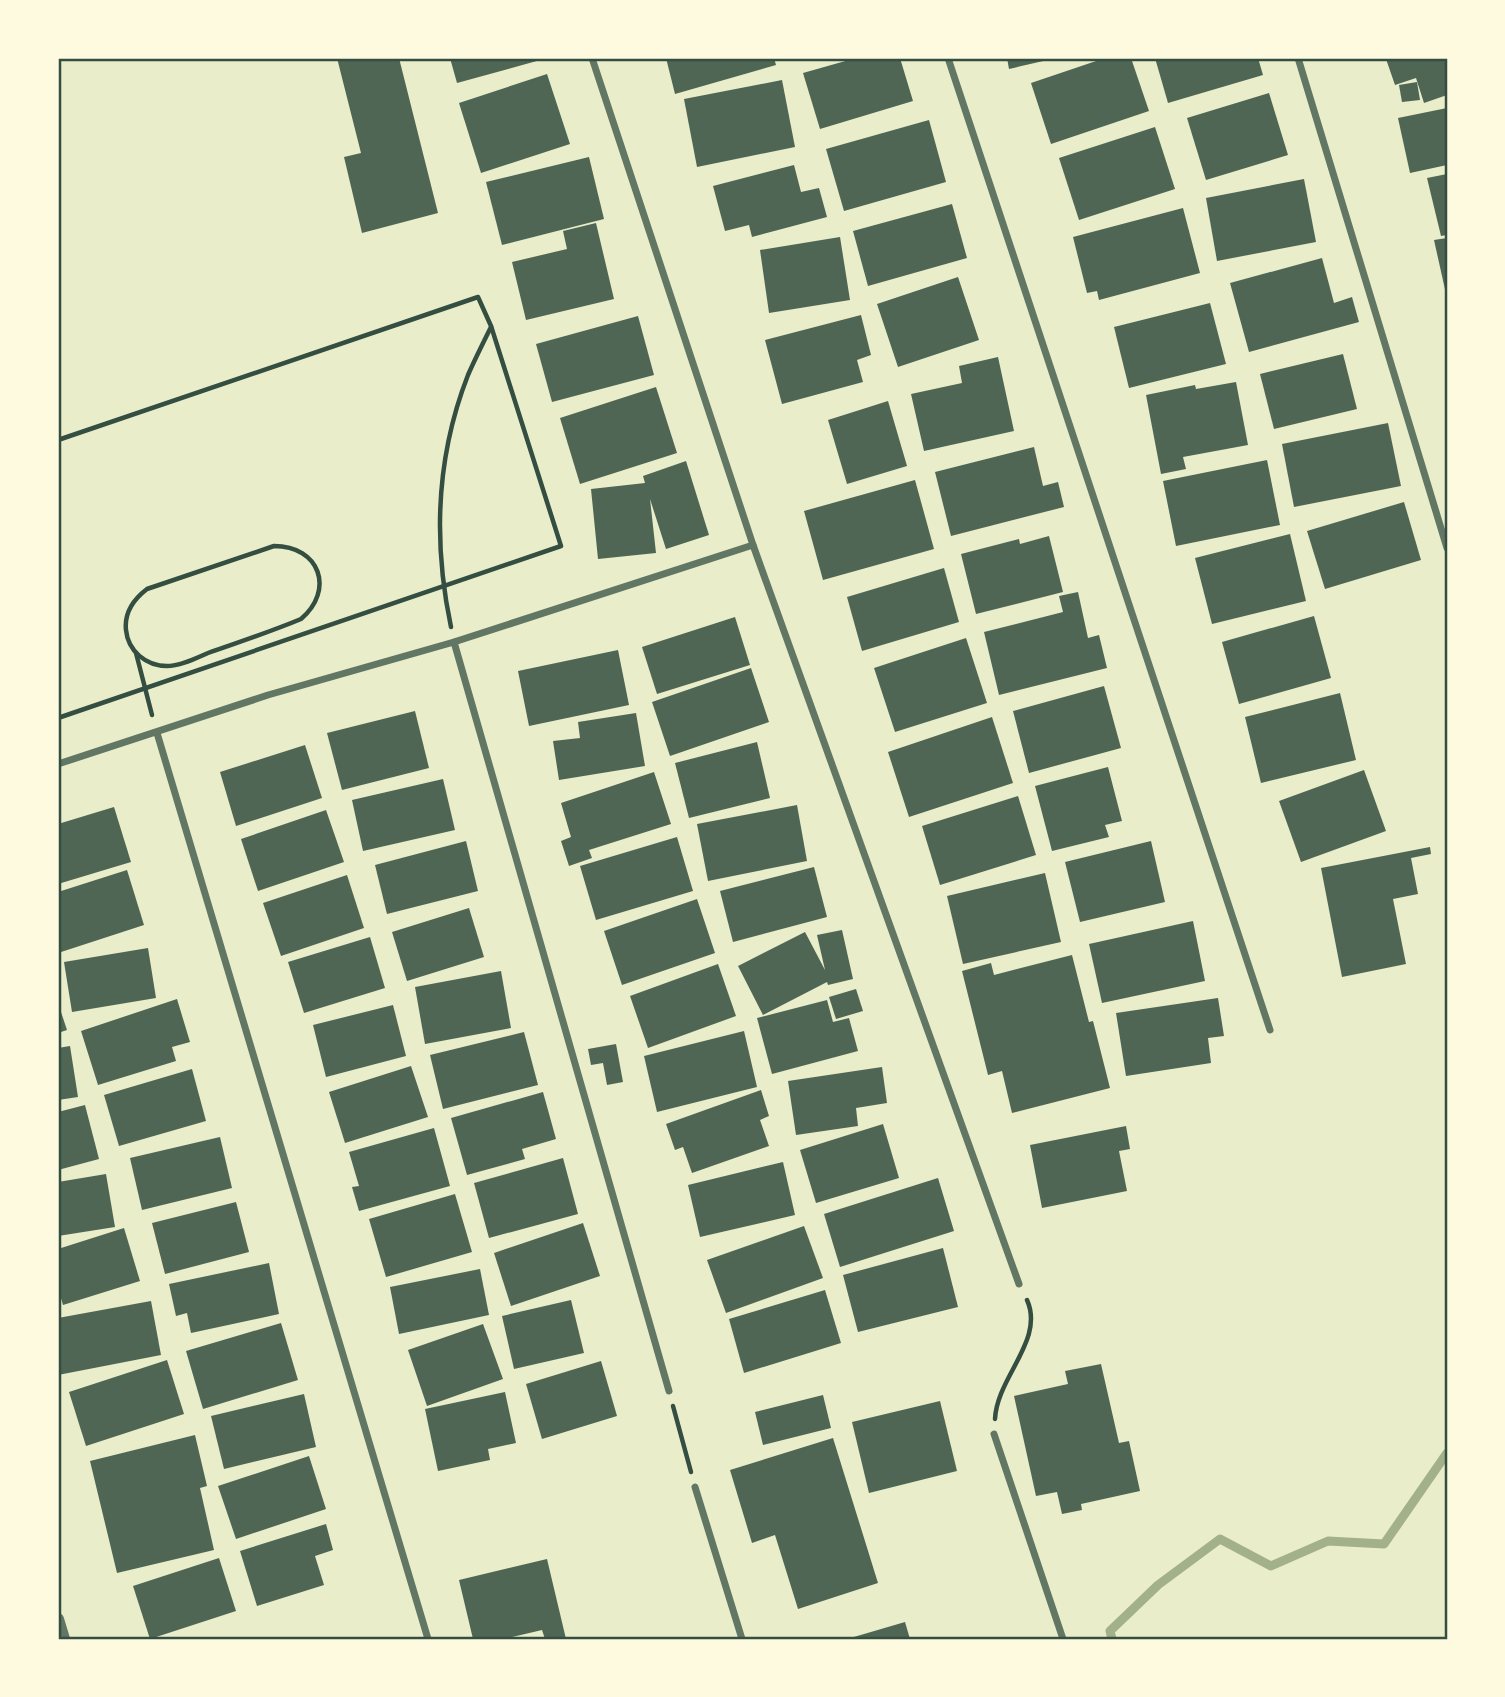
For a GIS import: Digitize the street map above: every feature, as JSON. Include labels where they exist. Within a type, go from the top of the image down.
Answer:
[{"type":"street","points":[[592,58],[753,545],[1019,1284]]},
{"type":"street","points":[[948,58],[1270,1030]]},
{"type":"street","points":[[1298,58],[1447,548]]},
{"type":"street","points":[[58,764],[268,695],[454,642],[753,545]]},
{"type":"street","points":[[454,642],[669,1391]]},
{"type":"street","points":[[157,733],[428,1639]]},
{"type":"street","points":[[994,1434],[1063,1639]]},
{"type":"street","points":[[695,1487],[742,1639]]},
{"type":"street","points":[[58,1619],[64,1639]]},
{"type":"path","points":[[58,440],[478,297],[491,326],[561,546],[58,718]]},
{"type":"path","points":[[454,642],[443,588],[439,534],[444,467],[452,427],[468,375],[491,326]]},
{"type":"path","points":[[136,653],[150,663],[175,665],[301,619],[311,611],[318,598],[318,572],[311,560],[300,551],[288,546],[274,546],[147,589],[138,596],[130,606],[126,618],[129,642],[136,653],[157,733]]},
{"type":"path","points":[[994,1434],[995,1410],[1000,1393],[1020,1356],[1031,1325],[1029,1305],[1019,1284]]},
{"type":"path","points":[[669,1391],[695,1487]]},
{"type":"building","points":[[337,58],[399,58],[438,213],[362,233],[344,157],[361,153]]},
{"type":"building","points":[[450,58],[544,58],[544,59],[457,83]]},
{"type":"building","points":[[666,58],[774,58],[776,65],[675,94]]},
{"type":"building","points":[[856,58],[900,58],[913,101],[820,129],[803,73]]},
{"type":"building","points":[[1007,58],[1052,58],[1052,59],[1009,69]]},
{"type":"building","points":[[1105,58],[1131,58],[1149,111],[1051,144],[1031,83]]},
{"type":"building","points":[[1155,58],[1258,58],[1263,75],[1168,103]]},
{"type":"building","points":[[1447,58],[1447,95],[1424,103],[1416,78],[1395,85],[1386,59]]},
{"type":"building","points":[[547,74],[570,144],[481,173],[459,103]]},
{"type":"building","points":[[782,80],[795,147],[697,167],[684,99]]},
{"type":"building","points":[[1417,82],[1420,100],[1402,102],[1399,85]]},
{"type":"building","points":[[1269,93],[1288,155],[1206,180],[1187,118]]},
{"type":"building","points":[[1447,108],[1447,165],[1410,173],[1398,118]]},
{"type":"building","points":[[929,120],[946,182],[844,211],[826,149]]},
{"type":"building","points":[[1155,127],[1175,189],[1079,220],[1059,158]]},
{"type":"building","points":[[589,157],[604,219],[502,245],[486,182]]},
{"type":"building","points":[[794,165],[801,192],[819,188],[827,217],[752,237],[749,225],[725,231],[713,186]]},
{"type":"building","points":[[1447,174],[1447,235],[1441,236],[1427,178]]},
{"type":"building","points":[[1304,179],[1316,242],[1217,261],[1206,198]]},
{"type":"building","points":[[952,204],[967,258],[868,286],[853,231]]},
{"type":"building","points":[[1183,208],[1200,273],[1099,300],[1097,291],[1087,293],[1073,237]]},
{"type":"building","points":[[596,223],[614,299],[526,320],[512,262],[567,249],[563,231]]},
{"type":"building","points":[[840,237],[850,300],[769,313],[760,250]]},
{"type":"building","points":[[1447,238],[1447,294],[1446,294],[1434,240]]},
{"type":"building","points":[[1322,258],[1334,303],[1352,297],[1359,322],[1249,352],[1230,283]]},
{"type":"building","points":[[958,277],[979,340],[898,367],[877,304]]},
{"type":"building","points":[[1210,303],[1226,364],[1129,388],[1114,327]]},
{"type":"building","points":[[861,315],[871,355],[857,360],[863,382],[782,404],[765,340]]},
{"type":"building","points":[[638,316],[654,375],[552,402],[536,344]]},
{"type":"building","points":[[1343,354],[1357,409],[1274,429],[1260,374]]},
{"type":"building","points":[[998,357],[1014,431],[924,451],[911,394],[962,383],[959,366]]},
{"type":"building","points":[[1236,382],[1248,445],[1183,457],[1186,469],[1161,474],[1146,395],[1195,385],[1196,389]]},
{"type":"building","points":[[656,387],[677,453],[580,484],[560,418]]},
{"type":"building","points":[[888,401],[907,466],[847,484],[828,420]]},
{"type":"building","points":[[1388,423],[1401,486],[1294,507],[1282,444]]},
{"type":"building","points":[[1034,447],[1043,486],[1058,482],[1064,507],[951,536],[935,472]]},
{"type":"building","points":[[1267,460],[1280,525],[1176,546],[1163,481]]},
{"type":"building","points":[[686,461],[709,535],[666,549],[650,499],[656,553],[598,559],[591,489],[645,483],[643,476]]},
{"type":"building","points":[[915,480],[934,549],[823,580],[804,511]]},
{"type":"building","points":[[1404,502],[1421,560],[1325,589],[1307,531]]},
{"type":"building","points":[[1290,534],[1306,601],[1212,624],[1195,558]]},
{"type":"building","points":[[1049,536],[1063,592],[976,614],[961,554],[1019,539],[1020,544]]},
{"type":"building","points":[[944,568],[959,622],[862,651],[847,597]]},
{"type":"building","points":[[1078,592],[1088,638],[1099,635],[1107,668],[999,695],[984,632],[1063,612],[1059,596]]},
{"type":"building","points":[[1314,616],[1331,678],[1239,704],[1222,642]]},
{"type":"building","points":[[735,617],[750,665],[657,694],[642,647]]},
{"type":"building","points":[[966,638],[987,703],[895,732],[874,668]]},
{"type":"building","points":[[618,650],[629,705],[529,726],[518,671]]},
{"type":"building","points":[[751,668],[769,722],[670,756],[652,702]]},
{"type":"building","points":[[1104,686],[1121,748],[1029,773],[1013,711]]},
{"type":"building","points":[[1340,693],[1356,760],[1261,783],[1245,717]]},
{"type":"building","points":[[415,711],[429,768],[342,790],[327,733]]},
{"type":"building","points":[[636,713],[645,766],[559,780],[553,741],[580,738],[578,722]]},
{"type":"building","points":[[992,717],[1013,783],[909,817],[888,752]]},
{"type":"building","points":[[757,742],[770,798],[689,818],[675,763]]},
{"type":"building","points":[[305,745],[322,798],[236,826],[220,772]]},
{"type":"building","points":[[1108,767],[1122,821],[1105,825],[1109,837],[1052,851],[1035,786]]},
{"type":"building","points":[[1364,770],[1386,831],[1301,862],[1279,801]]},
{"type":"building","points":[[654,772],[671,824],[589,850],[592,858],[569,866],[561,841],[571,837],[561,803]]},
{"type":"building","points":[[443,779],[455,830],[363,851],[352,800]]},
{"type":"building","points":[[1018,796],[1036,855],[940,885],[922,826]]},
{"type":"building","points":[[797,805],[807,861],[708,881],[697,824]]},
{"type":"building","points":[[114,807],[131,862],[58,884],[58,824]]},
{"type":"building","points":[[326,810],[344,862],[258,891],[241,839]]},
{"type":"building","points":[[677,837],[693,891],[596,920],[580,866]]},
{"type":"building","points":[[466,841],[478,891],[387,914],[375,865]]},
{"type":"building","points":[[1151,841],[1165,902],[1080,922],[1065,862]]},
{"type":"building","points":[[1430,847],[1431,854],[1411,858],[1418,894],[1393,899],[1406,964],[1342,977],[1321,868]]},
{"type":"building","points":[[814,867],[827,917],[733,942],[720,891]]},
{"type":"building","points":[[127,870],[144,925],[58,953],[58,892]]},
{"type":"building","points":[[1045,873],[1061,942],[963,964],[947,896]]},
{"type":"building","points":[[347,875],[364,928],[281,956],[263,903]]},
{"type":"building","points":[[697,899],[715,953],[622,985],[604,931]]},
{"type":"building","points":[[469,908],[484,957],[407,981],[392,932]]},
{"type":"building","points":[[1193,921],[1205,981],[1102,1003],[1089,944]]},
{"type":"building","points":[[842,930],[853,979],[828,985],[827,982],[763,1015],[738,966],[805,932],[825,970],[817,935]]},
{"type":"building","points":[[370,937],[385,988],[304,1013],[288,962]]},
{"type":"building","points":[[148,948],[156,998],[72,1012],[64,962]]},
{"type":"building","points":[[1072,955],[1110,1088],[1012,1113],[1002,1071],[988,1075],[962,971],[991,963],[994,975]]},
{"type":"building","points":[[718,964],[736,1016],[648,1048],[630,996]]},
{"type":"building","points":[[501,971],[511,1028],[425,1044],[415,987]]},
{"type":"building","points":[[856,989],[863,1011],[836,1019],[829,997]]},
{"type":"building","points":[[1218,998],[1224,1036],[1208,1038],[1211,1063],[1126,1076],[1116,1013]]},
{"type":"building","points":[[177,999],[190,1042],[172,1047],[176,1061],[98,1085],[81,1031]]},
{"type":"building","points":[[827,1000],[833,1022],[849,1018],[858,1051],[772,1074],[757,1018]]},
{"type":"building","points":[[58,1003],[67,1030],[58,1033]]},
{"type":"building","points":[[393,1005],[406,1056],[326,1077],[313,1025]]},
{"type":"building","points":[[744,1031],[757,1087],[657,1112],[644,1056]]},
{"type":"building","points":[[524,1032],[538,1085],[443,1109],[430,1055]]},
{"type":"building","points":[[616,1044],[623,1082],[607,1085],[603,1063],[591,1065],[588,1049]]},
{"type":"building","points":[[70,1046],[78,1097],[58,1100],[58,1048]]},
{"type":"building","points":[[411,1066],[428,1117],[345,1143],[329,1092]]},
{"type":"building","points":[[882,1067],[887,1103],[856,1108],[858,1126],[796,1135],[788,1081]]},
{"type":"building","points":[[192,1069],[206,1121],[119,1146],[104,1095]]},
{"type":"building","points":[[761,1090],[769,1116],[760,1120],[769,1146],[692,1173],[683,1147],[675,1150],[666,1124]]},
{"type":"building","points":[[543,1092],[556,1139],[522,1149],[525,1159],[467,1175],[451,1118]]},
{"type":"building","points":[[85,1105],[99,1159],[58,1170],[58,1112]]},
{"type":"building","points":[[883,1124],[899,1178],[816,1203],[800,1150]]},
{"type":"building","points":[[1126,1126],[1130,1149],[1119,1151],[1127,1191],[1042,1208],[1030,1145]]},
{"type":"building","points":[[434,1128],[450,1186],[359,1211],[352,1187],[359,1186],[349,1152]]},
{"type":"building","points":[[220,1137],[232,1188],[142,1210],[130,1158]]},
{"type":"building","points":[[563,1158],[578,1214],[489,1238],[474,1183]]},
{"type":"building","points":[[783,1162],[795,1215],[700,1237],[688,1185]]},
{"type":"building","points":[[106,1174],[115,1227],[58,1236],[58,1182]]},
{"type":"building","points":[[938,1178],[954,1231],[840,1267],[824,1214]]},
{"type":"building","points":[[455,1194],[472,1252],[386,1277],[369,1219]]},
{"type":"building","points":[[236,1202],[249,1252],[165,1274],[152,1223]]},
{"type":"building","points":[[583,1223],[600,1276],[511,1306],[494,1253]]},
{"type":"building","points":[[804,1226],[823,1278],[726,1313],[707,1260]]},
{"type":"building","points":[[124,1228],[140,1281],[63,1305],[58,1288],[58,1249]]},
{"type":"building","points":[[943,1248],[958,1307],[858,1332],[843,1275]]},
{"type":"building","points":[[269,1263],[279,1314],[191,1333],[187,1313],[176,1316],[169,1284]]},
{"type":"building","points":[[480,1269],[489,1315],[399,1334],[390,1287]]},
{"type":"building","points":[[825,1290],[841,1343],[744,1373],[729,1319]]},
{"type":"building","points":[[571,1300],[584,1353],[514,1369],[502,1316]]},
{"type":"building","points":[[151,1301],[161,1355],[58,1375],[58,1318]]},
{"type":"building","points":[[281,1323],[298,1380],[203,1409],[186,1351]]},
{"type":"building","points":[[483,1324],[503,1379],[427,1406],[408,1350]]},
{"type":"building","points":[[167,1360],[184,1414],[86,1446],[69,1392]]},
{"type":"building","points":[[601,1361],[617,1416],[542,1439],[526,1384]]},
{"type":"building","points":[[1101,1364],[1119,1443],[1129,1441],[1140,1491],[1081,1504],[1082,1510],[1062,1514],[1057,1492],[1036,1496],[1014,1396],[1068,1384],[1065,1371]]},
{"type":"building","points":[[505,1392],[516,1443],[488,1449],[490,1460],[438,1471],[425,1409]]},
{"type":"building","points":[[304,1394],[316,1447],[224,1469],[211,1416]]},
{"type":"building","points":[[823,1395],[831,1428],[763,1445],[755,1412]]},
{"type":"building","points":[[940,1401],[957,1471],[869,1493],[852,1422]]},
{"type":"building","points":[[195,1435],[207,1486],[200,1488],[214,1550],[117,1573],[90,1461]]},
{"type":"building","points":[[833,1438],[878,1583],[798,1609],[775,1535],[752,1543],[730,1470]]},
{"type":"building","points":[[309,1456],[326,1509],[236,1539],[218,1486]]},
{"type":"building","points":[[326,1524],[333,1550],[315,1556],[324,1585],[257,1606],[240,1551]]},
{"type":"building","points":[[219,1558],[236,1611],[150,1639],[133,1586]]},
{"type":"building","points":[[547,1559],[566,1639],[545,1639],[542,1630],[504,1639],[473,1639],[459,1580]]},
{"type":"building","points":[[905,1622],[910,1639],[847,1639]]},
{"type":"waterway","points":[[1112,1639],[1110,1631],[1158,1585],[1220,1539],[1271,1566],[1328,1541],[1384,1544],[1447,1453]]}]
